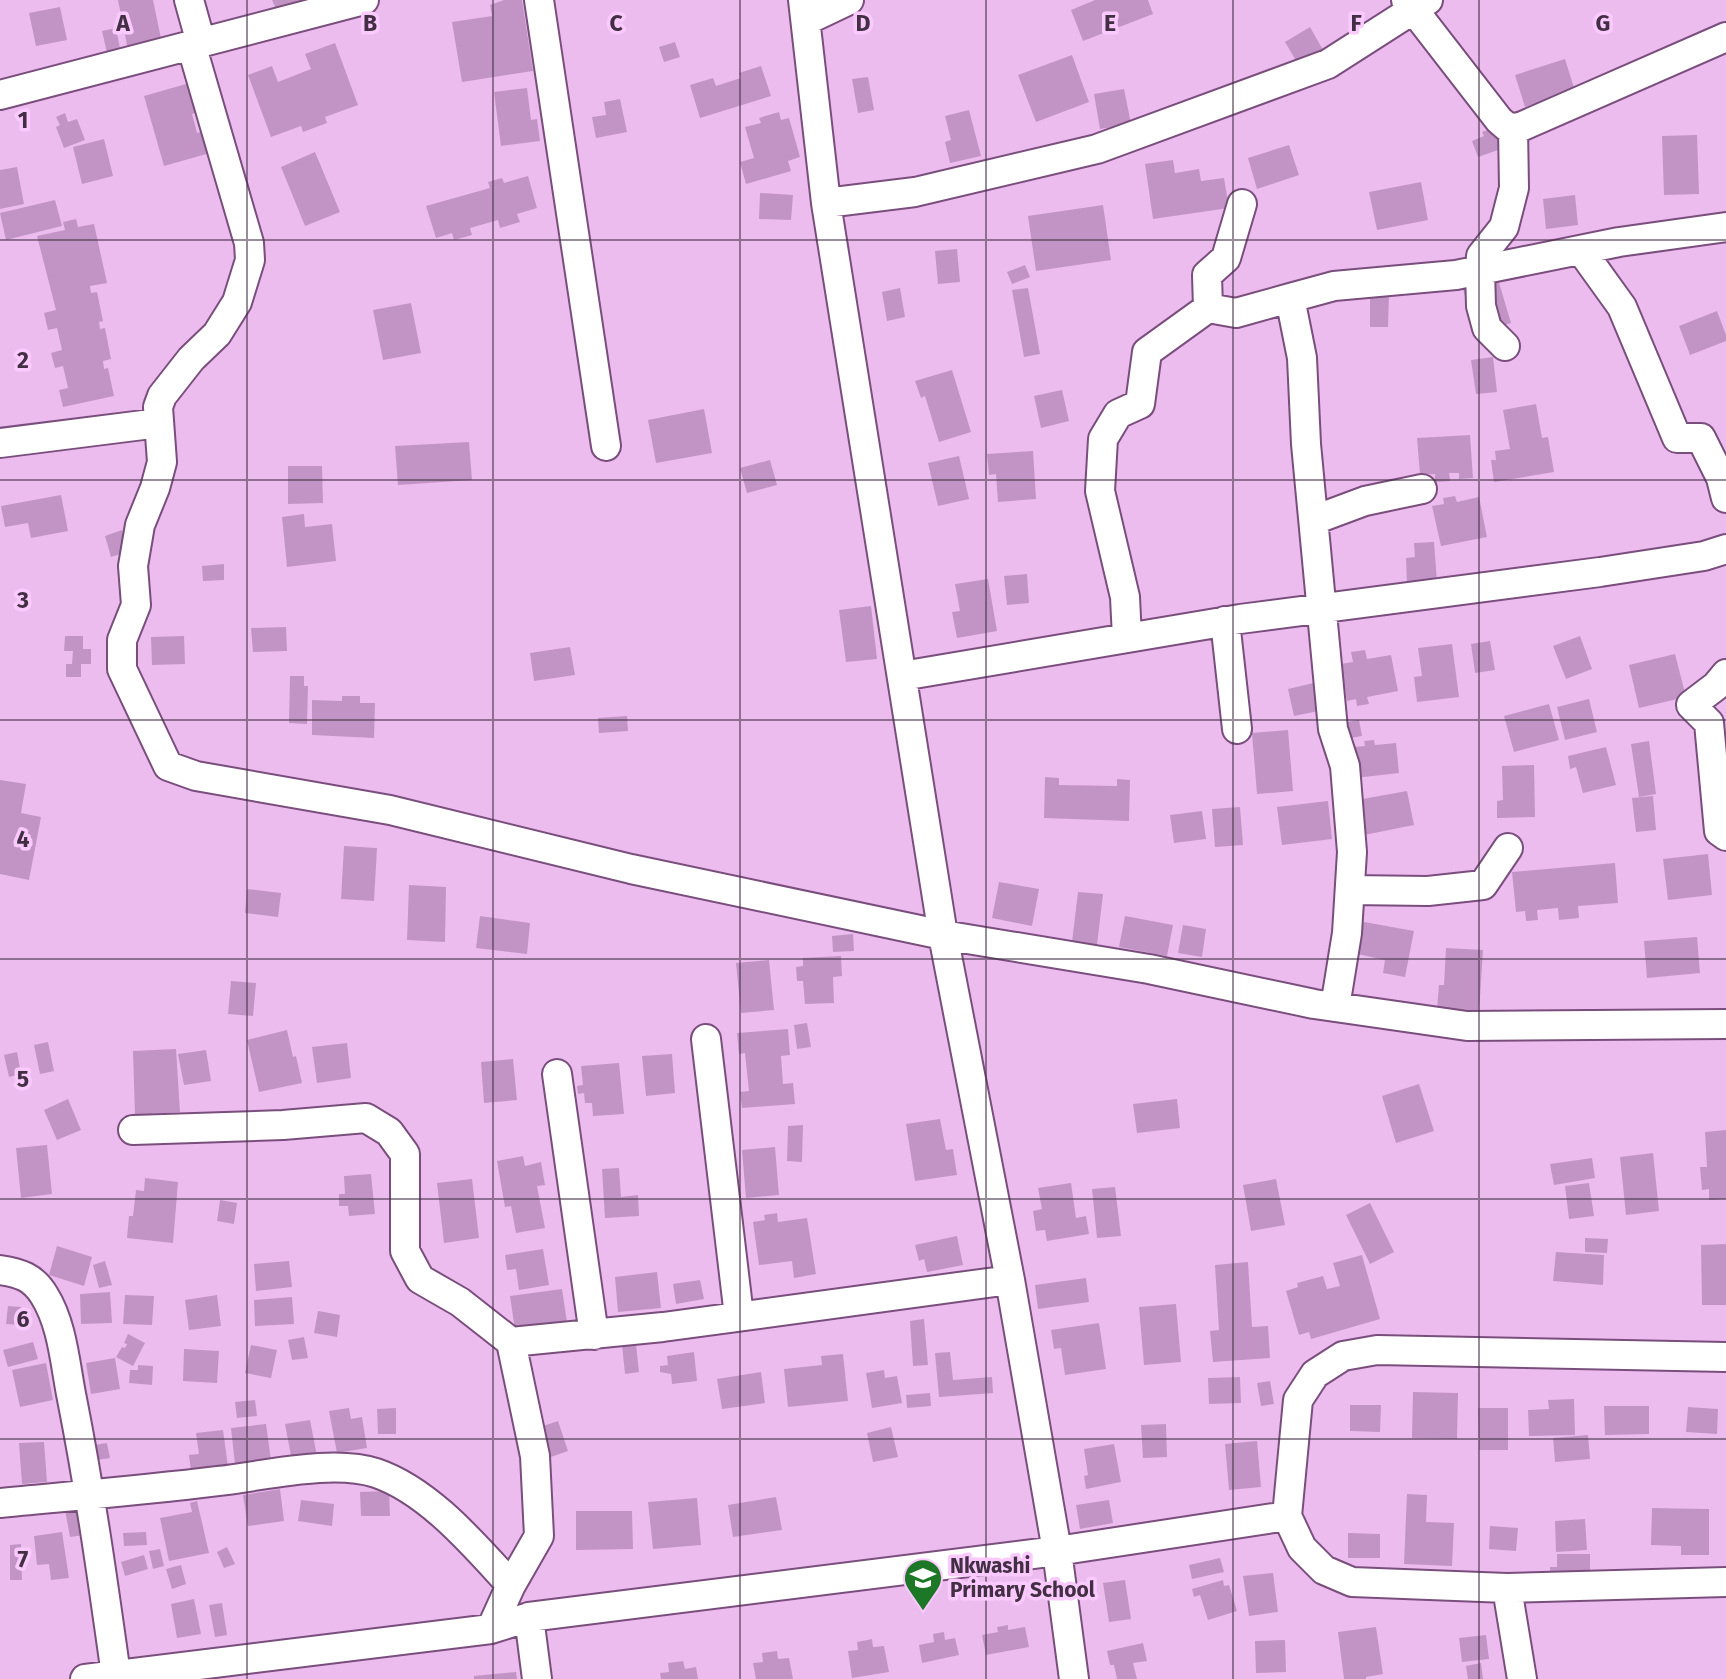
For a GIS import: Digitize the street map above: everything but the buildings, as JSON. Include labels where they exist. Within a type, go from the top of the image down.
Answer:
[{"type":"street","points":[[189,0],[196,43],[249,243],[250,260],[237,302],[217,334],[191,359],[162,396],[158,407],[162,462],[140,525],[133,566],[136,605],[122,640],[122,669],[168,766],[196,776],[390,810],[631,869],[943,935],[1136,967],[1335,1007],[1466,1026],[1726,1024]]},
{"type":"street","points":[[0,95],[364,0]]},
{"type":"street","points":[[539,0],[606,446]]},
{"type":"street","points":[[849,0],[805,10],[825,203],[943,935],[1010,1280],[1057,1551],[1073,1679]]},
{"type":"street","points":[[825,203],[915,192],[1097,149],[1328,64],[1416,3],[1499,120],[1507,127],[1514,128],[1726,37]]},
{"type":"street","points":[[1505,345],[1487,328],[1481,306],[1480,270],[1481,256],[1504,227],[1514,188],[1514,128]]},
{"type":"street","points":[[1209,308],[1207,275],[1226,257],[1242,204]]},
{"type":"street","points":[[1127,638],[1125,597],[1100,491],[1103,439],[1118,414],[1140,404],[1147,352],[1209,308],[1236,313],[1334,286],[1455,275],[1581,250],[1726,227]]},
{"type":"street","points":[[1581,250],[1622,307],[1677,438],[1701,438],[1721,478],[1726,498]]},
{"type":"street","points":[[1290,298],[1303,358],[1306,444],[1333,729],[1345,766],[1350,807],[1352,852],[1347,933],[1335,1007]]},
{"type":"street","points":[[0,443],[159,423]]},
{"type":"street","points":[[1314,520],[1365,501],[1422,489]]},
{"type":"street","points":[[902,676],[1226,621],[1600,572],[1704,556],[1726,549]]},
{"type":"street","points":[[1226,621],[1237,729]]},
{"type":"street","points":[[1726,674],[1716,686],[1690,705],[1709,723],[1719,831],[1726,836]]},
{"type":"street","points":[[1350,890],[1428,891],[1483,885],[1508,848]]},
{"type":"street","points":[[706,1040],[739,1316]]},
{"type":"street","points":[[557,1074],[594,1335]]},
{"type":"street","points":[[134,1130],[283,1125],[366,1118],[389,1132],[405,1154],[405,1251],[420,1279],[460,1302],[512,1342],[535,1456],[539,1536],[511,1585],[491,1629]]},
{"type":"street","points":[[0,1270],[22,1273],[34,1284],[44,1295],[58,1327],[91,1494],[116,1675]]},
{"type":"street","points":[[512,1342],[594,1335],[1010,1280]]},
{"type":"street","points":[[1726,1357],[1377,1350],[1343,1356],[1315,1374],[1298,1400],[1287,1516],[1301,1548],[1324,1570],[1352,1583],[1507,1588],[1726,1582]]},
{"type":"street","points":[[0,1503],[272,1475],[333,1466],[376,1473],[412,1491],[462,1533],[511,1585]]},
{"type":"street","points":[[85,1679],[491,1629],[529,1617],[1057,1551],[1287,1516]]},
{"type":"street","points":[[1507,1588],[1522,1679]]},
{"type":"street","points":[[529,1617],[537,1679]]},
{"type":"place","name":"Nkwashi Primary School","points":[[923,1612]]}]
